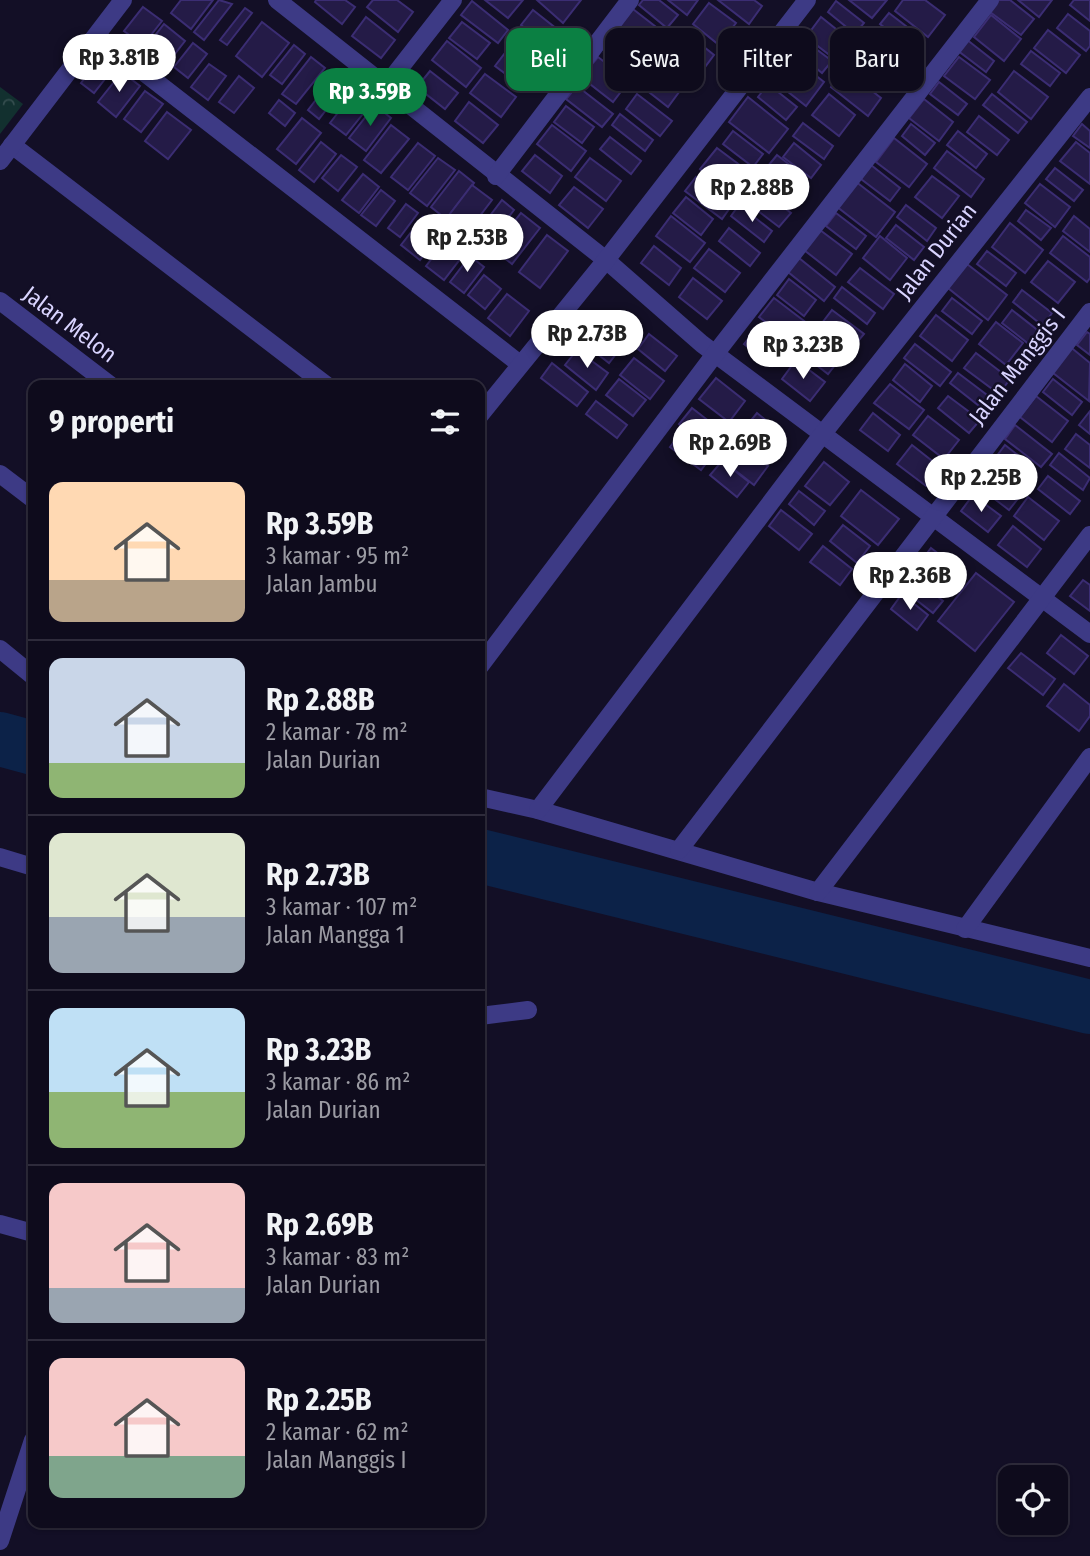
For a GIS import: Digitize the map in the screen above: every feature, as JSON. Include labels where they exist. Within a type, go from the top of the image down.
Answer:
[{"type":"street","points":[[0,161],[123,0]]},
{"type":"street","points":[[278,0],[496,176],[606,260],[715,354],[821,436],[1090,634]]},
{"type":"street","points":[[385,87],[453,0]]},
{"type":"street","points":[[496,176],[630,0]]},
{"type":"street","points":[[485,409],[606,260],[807,0]]},
{"type":"street","points":[[485,659],[715,354],[990,0]]},
{"type":"street","points":[[97,36],[520,365]]},
{"type":"street","name":"Jalan Durian","points":[[538,810],[821,436],[1090,97]]},
{"type":"street","points":[[12,145],[319,380]]},
{"type":"street","name":"Jalan Melon","points":[[0,301],[103,380]]},
{"type":"street","name":"Jalan Manggis I","points":[[679,850],[930,517],[1090,312]]},
{"type":"street","points":[[0,474],[28,495]]},
{"type":"street","points":[[818,892],[1090,535]]},
{"type":"street","points":[[0,649],[28,672]]},
{"type":"street","points":[[965,929],[1090,757]]},
{"type":"street","points":[[485,798],[538,810],[818,892],[1090,958]]},
{"type":"street","points":[[0,857],[28,865]]},
{"type":"street","points":[[485,1015],[528,1010]]},
{"type":"street","points":[[0,1224],[28,1232]]},
{"type":"street","points":[[0,1541],[28,1455]]},
{"type":"green space","points":[[0,87],[23,104],[0,134]]},
{"type":"building","points":[[181,0],[213,0],[191,29],[171,13]]},
{"type":"building","points":[[219,0],[232,4],[204,40],[194,32]]},
{"type":"building","points":[[345,0],[355,7],[342,24],[315,2]]},
{"type":"building","points":[[373,0],[397,0],[413,12],[398,32],[367,7]]},
{"type":"building","points":[[485,0],[523,0],[508,18]]},
{"type":"building","points":[[537,0],[581,0],[563,23]]},
{"type":"building","points":[[643,0],[659,0],[678,15],[667,28],[639,5]]},
{"type":"building","points":[[668,0],[698,0],[687,15]]},
{"type":"building","points":[[718,0],[754,0],[762,6],[749,24]]},
{"type":"building","points":[[849,0],[887,0],[872,18]]},
{"type":"building","points":[[903,0],[925,0],[945,15],[928,37],[924,34],[924,28],[917,28],[895,11]]},
{"type":"building","points":[[999,0],[1010,0],[1034,19],[1021,35],[990,12]]},
{"type":"building","points":[[1018,0],[1052,0],[1039,17]]},
{"type":"building","points":[[1074,0],[1090,0],[1090,21],[1070,5]]},
{"type":"building","points":[[472,1],[506,28],[506,33],[498,43],[461,15]]},
{"type":"building","points":[[836,1],[864,23],[860,28],[848,28],[828,12]]},
{"type":"building","points":[[709,3],[736,23],[732,28],[718,28],[718,44],[704,33],[704,28],[693,24]]},
{"type":"building","points":[[629,6],[657,28],[612,28]]},
{"type":"building","points":[[143,7],[162,21],[143,45],[124,31]]},
{"type":"building","points":[[245,8],[252,13],[227,45],[220,40]]},
{"type":"building","points":[[533,10],[556,28],[525,28],[521,25]]},
{"type":"building","points":[[889,13],[908,28],[885,28],[880,24]]},
{"type":"building","points":[[1068,14],[1090,31],[1090,46],[1086,51],[1057,28]]},
{"type":"building","points":[[991,15],[1021,39],[1004,61],[974,37]]},
{"type":"building","points":[[366,17],[395,40],[381,58],[352,36]]},
{"type":"building","points":[[821,17],[835,28],[830,28],[830,55],[816,45],[816,28],[813,28]]},
{"type":"building","points":[[262,22],[289,43],[262,77],[236,56]]},
{"type":"building","points":[[462,22],[490,43],[477,59],[449,38]]},
{"type":"building","points":[[164,24],[185,41],[167,64],[146,47]]},
{"type":"building","points":[[1048,30],[1080,55],[1066,73],[1034,48]]},
{"type":"building","points":[[966,39],[994,61],[986,72],[957,50]]},
{"type":"building","points":[[447,41],[481,68],[466,87],[432,60]]},
{"type":"building","points":[[193,43],[207,54],[188,78],[174,67]]},
{"type":"building","points":[[294,45],[305,54],[282,84],[270,75]]},
{"type":"building","points":[[704,47],[714,55],[704,66]]},
{"type":"building","points":[[816,49],[830,60],[822,73],[816,68]]},
{"type":"building","points":[[1031,51],[1060,73],[1050,86],[1021,64]]},
{"type":"building","points":[[505,53],[506,54],[506,74],[495,66]]},
{"type":"building","points":[[103,55],[116,65],[94,93],[81,83]]},
{"type":"building","points":[[311,57],[325,68],[296,104],[282,94]]},
{"type":"building","points":[[598,57],[605,62],[605,91],[621,91],[613,102],[591,85],[591,65]]},
{"type":"building","points":[[959,57],[990,80],[975,99],[944,76]]},
{"type":"building","points":[[209,64],[226,76],[208,100],[191,87]]},
{"type":"building","points":[[430,71],[458,93],[445,109],[417,87]]},
{"type":"building","points":[[1014,71],[1048,97],[1031,119],[998,92]]},
{"type":"building","points":[[122,72],[140,86],[116,117],[98,102]]},
{"type":"building","points":[[336,74],[347,83],[319,119],[308,110]]},
{"type":"building","points":[[485,74],[516,97],[501,117],[470,93]]},
{"type":"building","points":[[239,76],[254,88],[234,113],[219,102]]},
{"type":"building","points":[[816,76],[824,82],[806,106],[787,91],[816,91]]},
{"type":"building","points":[[939,82],[967,104],[958,115],[930,94]]},
{"type":"building","points":[[145,91],[163,104],[141,132],[124,119]]},
{"type":"building","points":[[573,91],[583,91],[613,114],[602,127],[566,99]]},
{"type":"building","points":[[648,91],[680,91],[668,107]]},
{"type":"building","points":[[763,91],[777,91],[797,107],[786,120],[758,97]]},
{"type":"building","points":[[836,91],[872,91],[881,98],[868,116]]},
{"type":"building","points":[[354,92],[370,105],[346,135],[330,123]]},
{"type":"building","points":[[637,94],[672,121],[660,136],[626,109]]},
{"type":"building","points":[[829,94],[855,115],[839,136],[812,115]]},
{"type":"building","points":[[992,94],[1027,122],[1018,133],[983,105]]},
{"type":"building","points":[[748,97],[788,129],[769,153],[729,122]]},
{"type":"building","points":[[924,99],[953,122],[939,141],[909,118]]},
{"type":"building","points":[[279,100],[295,113],[285,126],[269,113]]},
{"type":"building","points":[[469,102],[498,125],[483,143],[455,121]]},
{"type":"building","points":[[375,105],[391,118],[366,151],[349,138]]},
{"type":"building","points":[[566,106],[594,127],[582,143],[554,122]]},
{"type":"building","points":[[167,112],[191,130],[168,159],[145,141]]},
{"type":"building","points":[[620,114],[653,140],[645,151],[612,125]]},
{"type":"building","points":[[979,116],[1009,140],[997,155],[967,132]]},
{"type":"building","points":[[302,118],[321,133],[296,164],[277,149]]},
{"type":"building","points":[[803,123],[833,146],[824,159],[793,136]]},
{"type":"building","points":[[911,124],[935,143],[925,155],[902,136]]},
{"type":"building","points":[[1082,124],[1090,131],[1090,148],[1073,136]]},
{"type":"building","points":[[391,125],[409,139],[381,173],[364,160]]},
{"type":"building","points":[[552,125],[586,151],[571,171],[537,144]]},
{"type":"building","points":[[733,131],[763,154],[753,167],[723,144]]},
{"type":"building","points":[[958,131],[987,154],[976,168],[947,145]]},
{"type":"building","points":[[610,137],[641,161],[631,174],[600,149]]},
{"type":"building","points":[[894,138],[927,164],[909,187],[876,162]]},
{"type":"building","points":[[321,142],[336,154],[314,182],[299,170]]},
{"type":"building","points":[[1076,142],[1090,153],[1090,184],[1060,161]]},
{"type":"building","points":[[418,143],[435,156],[408,190],[391,177]]},
{"type":"building","points":[[794,143],[821,165],[811,178],[783,157]]},
{"type":"building","points":[[717,148],[749,172],[732,194],[700,169]]},
{"type":"building","points":[[947,151],[984,179],[971,197],[934,168]]},
{"type":"building","points":[[341,155],[357,167],[338,191],[322,178]]},
{"type":"building","points":[[535,155],[562,176],[550,193],[522,171]]},
{"type":"building","points":[[777,155],[804,176],[787,199],[759,177]]},
{"type":"building","points":[[438,158],[455,170],[427,206],[410,193]]},
{"type":"building","points":[[590,158],[621,181],[606,201],[575,177]]},
{"type":"building","points":[[871,165],[900,188],[890,201],[861,179]]},
{"type":"building","points":[[1055,168],[1083,190],[1074,201],[1046,179]]},
{"type":"building","points":[[459,171],[474,183],[446,219],[431,207]]},
{"type":"building","points":[[363,174],[379,187],[359,213],[342,200]]},
{"type":"building","points":[[932,176],[959,196],[942,218],[915,197]]},
{"type":"building","points":[[696,177],[732,205],[722,219],[685,191]]},
{"type":"building","points":[[855,181],[895,212],[876,237],[836,206]]},
{"type":"building","points":[[1040,184],[1070,207],[1055,227],[1025,203]]},
{"type":"building","points":[[472,185],[492,200],[466,234],[446,219]]},
{"type":"building","points":[[757,186],[791,213],[779,227],[745,201]]},
{"type":"building","points":[[574,187],[603,209],[588,228],[559,205]]},
{"type":"building","points":[[381,190],[395,201],[376,226],[361,215]]},
{"type":"building","points":[[686,197],[713,219],[701,235],[673,213]]},
{"type":"building","points":[[502,200],[514,210],[488,244],[476,234]]},
{"type":"building","points":[[406,204],[418,213],[400,237],[388,228]]},
{"type":"building","points":[[739,205],[772,231],[764,242],[731,216]]},
{"type":"building","points":[[906,205],[936,228],[927,241],[897,217]]},
{"type":"building","points":[[1026,210],[1051,228],[1041,240],[1018,221]]},
{"type":"building","points":[[521,213],[540,228],[512,264],[493,249]]},
{"type":"building","points":[[836,213],[866,236],[856,249],[826,226]]},
{"type":"building","points":[[671,216],[705,243],[690,262],[656,236]]},
{"type":"building","points":[[1074,216],[1090,229],[1090,252],[1063,231]]},
{"type":"building","points":[[423,217],[441,232],[420,260],[401,245]]},
{"type":"building","points":[[1010,223],[1043,250],[1025,273],[992,247]]},
{"type":"building","points":[[896,225],[924,247],[914,260],[886,238]]},
{"type":"building","points":[[729,228],[760,253],[750,266],[719,241]]},
{"type":"building","points":[[820,230],[852,254],[836,275],[804,250]]},
{"type":"building","points":[[450,235],[468,249],[444,280],[426,266]]},
{"type":"building","points":[[547,235],[568,251],[540,288],[519,272]]},
{"type":"building","points":[[880,236],[907,258],[890,280],[863,258]]},
{"type":"building","points":[[1063,236],[1090,257],[1090,278],[1087,282],[1050,253]]},
{"type":"building","points":[[654,246],[681,268],[669,285],[641,263]]},
{"type":"building","points":[[709,249],[740,273],[725,292],[694,268]]},
{"type":"building","points":[[987,251],[1016,273],[1006,286],[977,264]]},
{"type":"building","points":[[470,256],[484,267],[464,293],[450,282]]},
{"type":"building","points":[[799,258],[835,287],[824,301],[788,272]]},
{"type":"building","points":[[1048,261],[1075,282],[1058,303],[1031,282]]},
{"type":"building","points":[[967,264],[1007,295],[988,320],[948,288]]},
{"type":"building","points":[[860,268],[894,294],[883,309],[848,282]]},
{"type":"building","points":[[484,275],[501,289],[485,309],[468,295]]},
{"type":"building","points":[[693,278],[722,301],[707,319],[679,297]]},
{"type":"building","points":[[789,279],[816,300],[804,316],[777,295]]},
{"type":"building","points":[[842,287],[875,313],[867,324],[834,298]]},
{"type":"building","points":[[1022,290],[1052,313],[1043,326],[1013,302]]},
{"type":"building","points":[[507,294],[529,311],[510,336],[488,318]]},
{"type":"building","points":[[774,298],[808,324],[793,344],[759,317]]},
{"type":"building","points":[[952,298],[982,321],[972,334],[942,311]]},
{"type":"building","points":[[832,310],[864,334],[853,347],[822,323]]},
{"type":"building","points":[[1012,310],[1040,332],[1030,345],[1002,323]]},
{"type":"building","points":[[936,315],[968,340],[952,361],[920,336]]},
{"type":"building","points":[[583,320],[620,349],[609,363],[572,334]]},
{"type":"building","points":[[996,322],[1023,343],[1006,365],[979,344]]},
{"type":"building","points":[[757,328],[784,350],[772,366],[744,344]]},
{"type":"building","points":[[812,331],[843,355],[828,374],[797,350]]},
{"type":"building","points":[[1087,332],[1090,334],[1090,355],[1077,345]]},
{"type":"building","points":[[649,334],[677,356],[665,371],[638,349]]},
{"type":"building","points":[[915,344],[951,372],[940,386],[904,358]]},
{"type":"building","points":[[1068,345],[1090,363],[1089,401],[1048,369]]},
{"type":"building","points":[[577,350],[608,373],[596,390],[565,365]]},
{"type":"building","points":[[976,353],[1010,379],[999,394],[964,368]]},
{"type":"building","points":[[634,358],[664,381],[650,399],[620,375]]},
{"type":"building","points":[[796,360],[825,382],[810,401],[782,379]]},
{"type":"building","points":[[552,363],[588,392],[577,406],[541,378]]},
{"type":"building","points":[[905,364],[932,386],[920,402],[893,380]]},
{"type":"building","points":[[958,373],[991,398],[983,409],[950,383]]},
{"type":"building","points":[[716,378],[745,401],[729,422],[699,399]]},
{"type":"building","points":[[619,379],[646,400],[633,416],[606,395]]},
{"type":"building","points":[[1053,379],[1082,402],[1072,415],[1043,392]]},
{"type":"building","points":[[890,384],[924,410],[909,429],[874,403]]},
{"type":"building","points":[[948,396],[980,420],[969,433],[938,408]]},
{"type":"building","points":[[1036,396],[1068,421],[1052,442],[1020,417]]},
{"type":"building","points":[[596,401],[627,425],[617,438],[586,414]]},
{"type":"building","points":[[692,408],[728,436],[715,452],[679,424]]},
{"type":"building","points":[[1090,411],[1090,434],[1079,425]]},
{"type":"building","points":[[757,413],[785,436],[768,457],[739,435]]},
{"type":"building","points":[[873,413],[900,435],[888,451],[860,430]]},
{"type":"building","points":[[928,416],[959,440],[944,459],[913,435]]},
{"type":"building","points":[[1015,425],[1052,454],[1041,467],[1005,439]]},
{"type":"building","points":[[681,433],[711,457],[701,470],[670,447]]},
{"type":"building","points":[[1076,434],[1090,445],[1090,468],[1065,449]]},
{"type":"building","points":[[737,441],[768,466],[754,485],[722,460]]},
{"type":"building","points":[[912,445],[941,468],[926,486],[897,464]]},
{"type":"building","points":[[1005,445],[1033,467],[1021,483],[993,461]]},
{"type":"building","points":[[1059,453],[1090,478],[1083,490],[1050,465]]},
{"type":"building","points":[[722,461],[749,482],[737,497],[710,475]]},
{"type":"building","points":[[824,462],[849,482],[830,505],[805,486]]},
{"type":"building","points":[[990,464],[1024,491],[1009,510],[975,484]]},
{"type":"building","points":[[1048,476],[1080,501],[1070,514],[1038,489]]},
{"type":"building","points":[[861,490],[899,519],[878,545],[841,516]]},
{"type":"building","points":[[799,491],[825,511],[814,525],[789,504]]},
{"type":"building","points":[[973,495],[1001,516],[988,532],[961,511]]},
{"type":"building","points":[[1028,497],[1059,521],[1044,540],[1014,516]]},
{"type":"building","points":[[781,510],[812,534],[799,550],[769,526]]},
{"type":"building","points":[[843,525],[870,546],[857,563],[830,541]]},
{"type":"building","points":[[1013,526],[1041,549],[1027,567],[998,545]]},
{"type":"building","points":[[823,546],[852,569],[840,585],[810,562]]},
{"type":"building","points":[[931,548],[961,571],[945,591],[916,568]]},
{"type":"building","points":[[976,573],[1014,602],[975,651],[938,621]]},
{"type":"building","points":[[914,578],[943,601],[933,613],[905,591]]},
{"type":"building","points":[[1083,580],[1090,585],[1090,611],[1070,596]]},
{"type":"building","points":[[902,594],[928,615],[917,630],[891,609]]},
{"type":"building","points":[[1061,635],[1088,656],[1074,674],[1047,653]]},
{"type":"building","points":[[1021,653],[1055,679],[1043,695],[1008,668]]},
{"type":"building","points":[[1064,684],[1090,705],[1090,716],[1079,731],[1047,706]]},
{"type":"waterway","points":[[0,739],[28,747]]},
{"type":"waterway","points":[[485,857],[1090,1007]]}]
